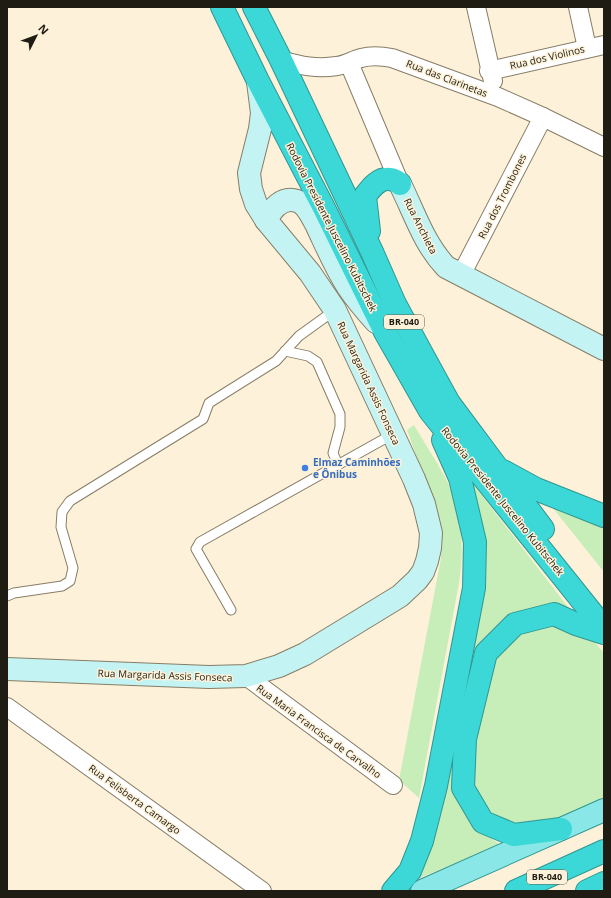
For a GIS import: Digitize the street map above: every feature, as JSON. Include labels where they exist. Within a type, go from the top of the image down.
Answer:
[{"type":"highway","name":"Rodovia Presidente Juscelino Kubitschek","points":[[222,7],[385,332],[430,411],[604,628]]},
{"type":"highway","name":"Rodovia Presidente Juscelino Kubitschek","points":[[254,7],[282,60],[406,325],[449,403],[496,467],[604,607]]},
{"type":"highway","points":[[373,254],[365,196],[373,185],[382,180],[391,179],[400,184]]},
{"type":"highway","points":[[393,891],[410,871],[422,842],[436,786],[474,588],[475,542],[460,478],[430,411]]},
{"type":"highway","points":[[496,467],[536,489],[604,516]]},
{"type":"highway","points":[[561,829],[514,835],[483,822],[463,788],[465,739],[486,653],[515,624],[554,614],[576,624],[604,633]]},
{"type":"highway","name":"BR-040","points":[[516,891],[604,851]]},
{"type":"highway","points":[[587,891],[604,883]]},
{"type":"main road","points":[[422,891],[604,810]]},
{"type":"street","points":[[476,7],[490,71],[498,97]]},
{"type":"street","points":[[578,7],[596,46]]},
{"type":"street","name":"Rua dos Violinos","points":[[490,71],[596,46]]},
{"type":"street","name":"Rua das Clarinetas","points":[[282,60],[303,66],[320,67],[338,66],[362,58],[376,56],[392,58],[498,97],[604,147]]},
{"type":"street","name":"Rua Anchieta","points":[[349,63],[400,184],[429,244],[438,259],[446,267],[604,349]]},
{"type":"street","name":"Rua Margarida Assis Fonseca","points":[[7,669],[209,677],[246,676],[279,666],[305,654],[400,596],[412,585],[422,572],[427,561],[431,533],[424,504],[414,479],[335,310],[310,273],[266,220],[256,204],[251,189],[249,173],[260,129],[262,113],[258,81]]},
{"type":"street","name":"Rua dos Trombones","points":[[462,275],[543,117]]},
{"type":"street","points":[[266,220],[275,206],[290,200],[297,201],[304,196],[347,285],[358,302],[385,332]]},
{"type":"street","name":"Rua Maria Francisca de Carvalho","points":[[246,676],[393,785]]},
{"type":"street","name":"Rua Felisberta Camargo","points":[[7,707],[262,891]]},
{"type":"lane","points":[[292,148],[304,196]]},
{"type":"lane","points":[[7,596],[14,593],[62,586],[70,581],[73,568],[61,527],[62,512],[70,502],[202,419],[209,403],[276,361],[299,336],[335,310]]},
{"type":"lane","points":[[285,351],[308,356],[317,362],[340,414],[340,427],[333,453],[338,465]]},
{"type":"lane","points":[[230,610],[196,549],[200,542],[393,434]]},
{"type":"green space","points":[[414,425],[440,468],[453,495],[457,507],[462,545],[459,583],[419,798],[399,780],[441,558],[441,545],[425,480],[407,430]]},
{"type":"green space","points":[[473,484],[568,607],[555,606],[529,609],[505,620],[486,637],[454,766],[483,833],[501,845],[412,881],[480,583],[468,486]]},
{"type":"green space","points":[[548,502],[604,523],[604,572]]},
{"type":"green space","points":[[552,623],[592,639],[604,653],[604,798],[538,828],[527,828],[496,817],[481,803],[469,774],[486,668],[512,634]]},
{"type":"place","name":"Elmaz Caminhões e Ônibus","points":[[305,468]]}]
